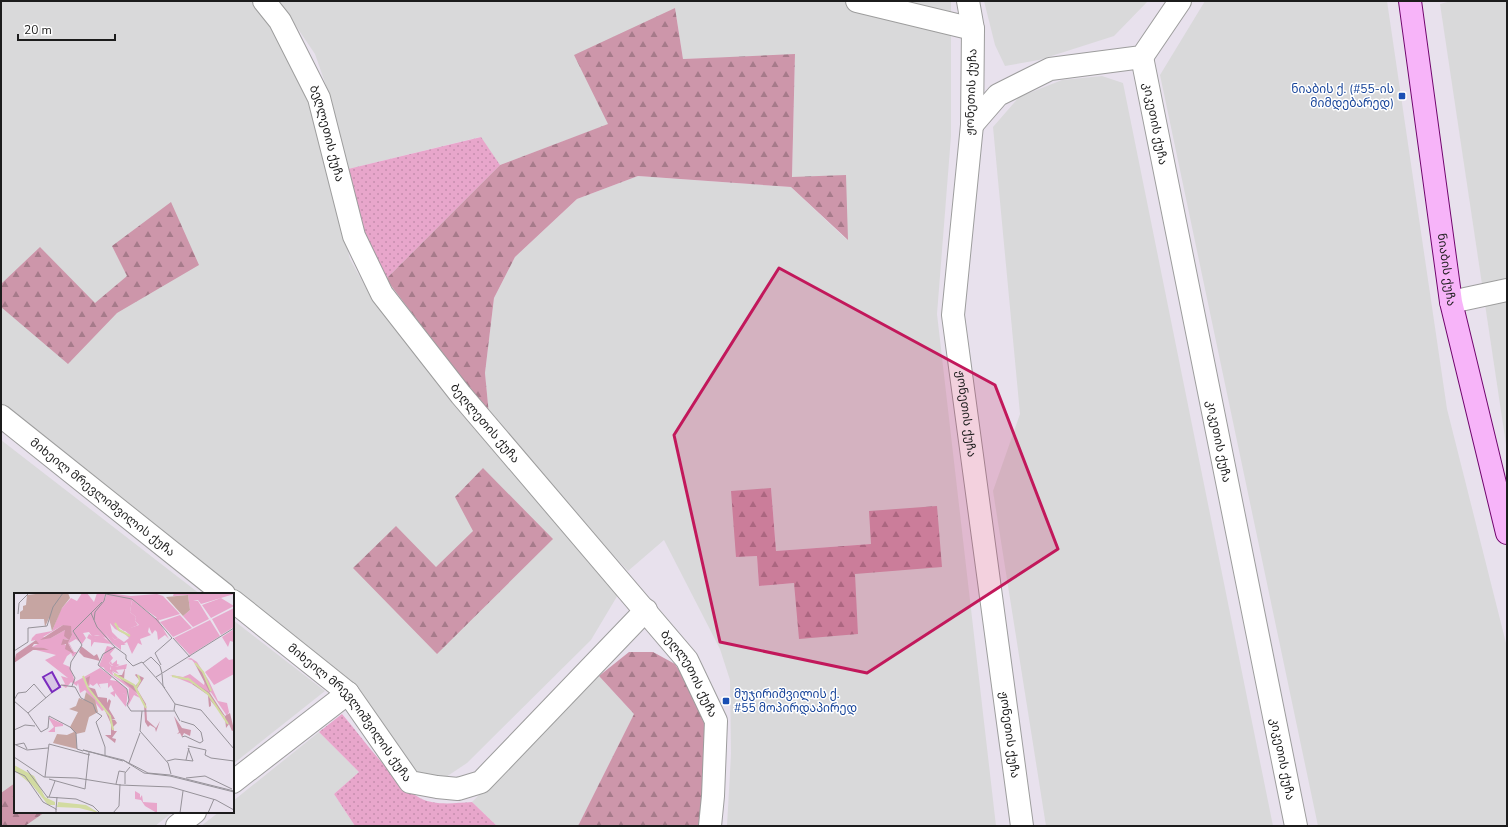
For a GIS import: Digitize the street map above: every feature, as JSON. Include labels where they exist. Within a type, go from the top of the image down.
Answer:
[{"type":"street","name":"ბეღლეთის ქუჩა","points":[[264,1],[280,21],[319,98],[354,236],[382,294],[461,395],[646,610],[687,660],[716,721],[713,796],[710,826]]},
{"type":"street","points":[[857,1],[973,29]]},
{"type":"street","name":"ჟონეთის ქუჩა","points":[[968,1],[973,29],[972,125],[952,315],[1022,826]]},
{"type":"street","points":[[972,125],[998,94],[1050,69],[1142,57],[1180,1]]},
{"type":"street","name":"ნიაბის ქუჩა","points":[[1410,1],[1451,302],[1507,533]]},
{"type":"street","name":"კიკეთის ქუჩა","points":[[1142,57],[1296,826]]},
{"type":"street","points":[[1451,302],[1507,290]]},
{"type":"street","name":"მიხეილ მრევლიშვილის ქუჩა","points":[[1,416],[223,593]]},
{"type":"street","name":"მიხეილ მრევლიშვილის ქუჩა","points":[[234,602],[348,693],[410,782],[458,789],[481,782],[646,610]]},
{"type":"street","points":[[234,781],[348,693]]},
{"type":"street","points":[[177,826],[194,813]]},
{"type":"highlighted area","points":[[779,268],[995,385],[1058,549],[867,673],[720,642],[674,435]]},
{"type":"shaded area","points":[[1,1],[252,1],[280,40],[309,102],[350,259],[372,299],[619,593],[591,640],[467,763],[440,781],[414,774],[329,664],[1,415]]},
{"type":"shaded area","points":[[279,1],[951,1],[951,136],[937,314],[996,826],[727,826],[731,754],[730,680],[720,649],[664,540],[628,571],[569,508],[489,415],[485,373],[494,298],[515,257],[577,199],[638,176],[791,187],[847,240],[792,178],[795,55],[683,59],[675,8],[609,124],[500,165],[480,137],[348,169],[331,100],[315,54]],"holes":[[[771,488],[776,551],[871,544],[854,574],[858,634],[794,583],[759,586],[757,556],[736,557]]]},
{"type":"shaded area","points":[[984,1],[1148,1],[1114,36],[1039,60],[1005,66],[995,45]]},
{"type":"shaded area","points":[[1205,1],[1387,1],[1447,409],[1507,647],[1507,826],[1318,826],[1160,75]]},
{"type":"shaded area","points":[[1451,1],[1507,1],[1507,451],[1440,4]]},
{"type":"shaded area","points":[[1102,76],[1123,83],[1273,826],[1046,826],[993,491],[1020,414],[993,127],[1019,97],[1062,80]]},
{"type":"shaded area","points":[[481,137],[500,165],[386,279],[364,237],[348,169]]},
{"type":"shaded area","points":[[1,440],[199,593],[14,593],[14,813],[172,813],[155,826],[1,826]]},
{"type":"shaded area","points":[[234,621],[325,691],[234,763]]},
{"type":"shaded area","points":[[599,676],[634,714],[578,826],[497,826],[472,802]]},
{"type":"shaded area","points":[[342,714],[390,772],[411,792],[426,801],[432,802],[472,802],[497,826],[355,826],[334,794],[359,772],[319,732]]},
{"type":"shaded area","points":[[319,732],[359,772],[334,794],[355,826],[201,826],[218,813],[234,813],[234,800]]},
{"type":"green space","points":[[675,8],[683,59],[795,54],[792,177],[846,175],[848,240],[791,187],[638,176],[577,199],[515,257],[494,298],[485,373],[489,415],[386,279],[500,165],[608,124],[574,55]]},
{"type":"green space","points":[[171,202],[199,265],[117,313],[68,364],[1,307],[1,284],[40,247],[95,303],[127,276],[112,246]]},
{"type":"green space","points":[[483,468],[553,539],[437,654],[353,568],[396,526],[436,567],[473,531],[455,497]]},
{"type":"green space","points":[[771,488],[776,551],[871,544],[869,511],[937,506],[942,567],[855,574],[858,634],[799,639],[794,583],[759,586],[757,556],[736,557],[731,491]]},
{"type":"green space","points":[[629,652],[653,652],[675,664],[692,690],[705,723],[702,826],[578,826],[634,714],[599,676]]},
{"type":"green space","points":[[14,784],[14,813],[44,813],[25,826],[1,826],[1,793]]},
{"type":"place","name":"ნიაბის ქ. (#55-ის მიმდებარედ)","points":[[1402,96]]},
{"type":"place","name":"მუჯირიშვილის ქ. #55 მოპირდაპირედ","points":[[726,701]]}]
